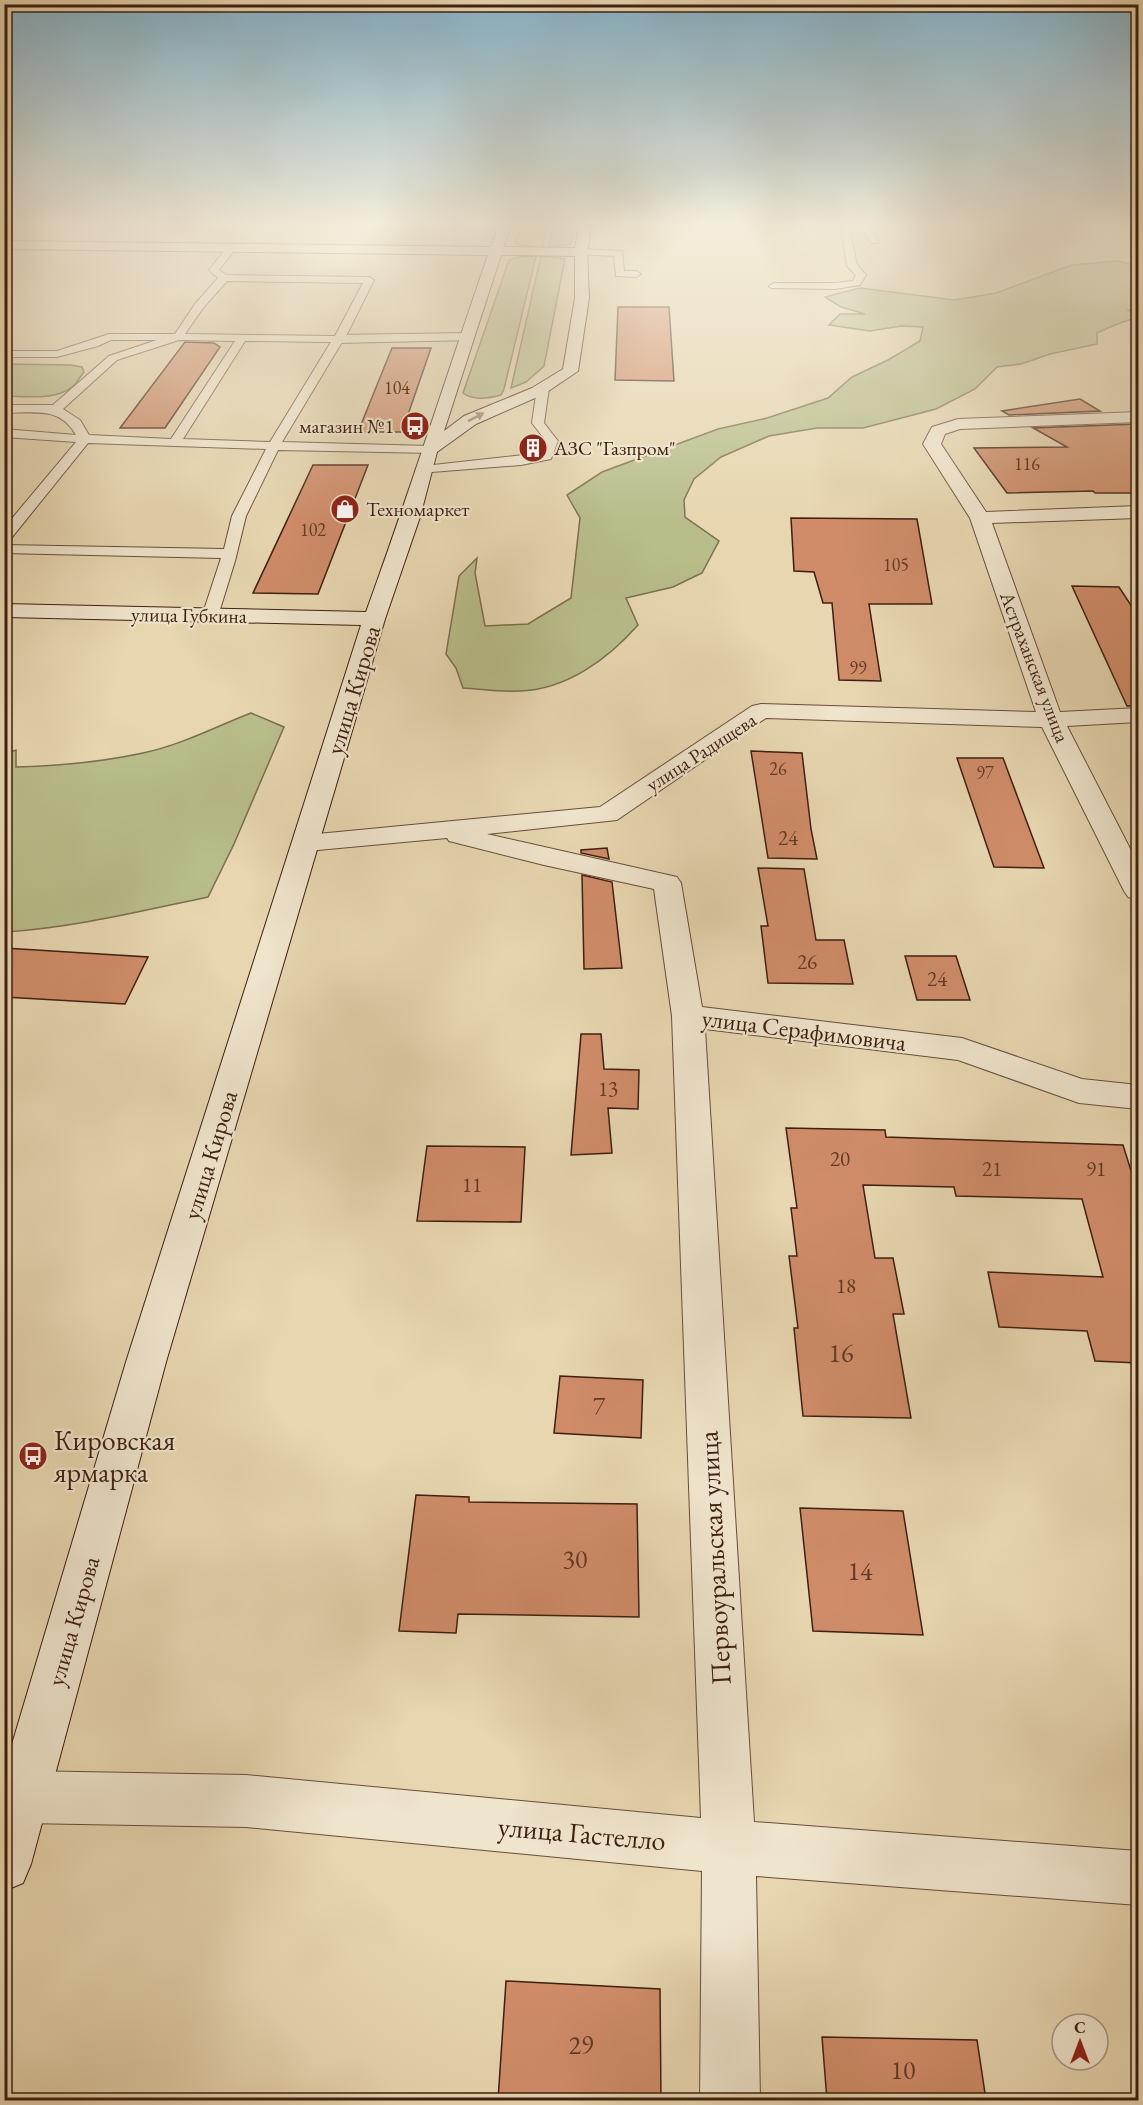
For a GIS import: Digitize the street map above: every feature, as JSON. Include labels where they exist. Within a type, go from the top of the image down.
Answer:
[{"type":"street","name":"улица Кирова","points":[[4,1864],[14,1797],[374,619],[471,325]]},
{"type":"street","points":[[426,460],[470,420],[543,388],[570,371],[578,325]]},
{"type":"street","points":[[338,339],[467,337]]},
{"type":"street","name":"Астраханская улица","points":[[1138,417],[958,424],[938,431],[932,444],[980,518],[1051,720],[1138,891]]},
{"type":"street","points":[[980,518],[1138,512]]},
{"type":"street","name":"улица Губкина","points":[[4,610],[374,619]]},
{"type":"street","name":"улица Радищева","points":[[307,843],[607,814],[761,711],[1051,720],[1138,715]]},
{"type":"street","name":"улица Серафимовича","points":[[438,830],[544,857],[667,883],[688,1016],[962,1049],[1079,1091],[1138,1097]]},
{"type":"street","name":"Первоуральская улица","points":[[688,1016],[729,1847],[730,2100]]},
{"type":"street","name":"улица Гастелло","points":[[14,1797],[246,1801],[729,1847],[1138,1878]]},
{"type":"lane","points":[[56,409],[113,358],[178,337],[186,325]]},
{"type":"lane","points":[[210,616],[230,554],[239,516],[274,445],[345,325]]},
{"type":"lane","points":[[4,354],[57,354],[94,344],[108,337],[338,339]]},
{"type":"lane","points":[[175,442],[242,338]]},
{"type":"lane","points":[[4,433],[85,439],[274,445],[426,460],[521,461],[546,456],[552,441],[538,423],[543,388]]},
{"type":"lane","points":[[4,409],[56,409],[76,423],[85,439]]},
{"type":"lane","points":[[4,538],[85,439]]},
{"type":"lane","points":[[4,549],[230,554]]},
{"type":"green space","points":[[486,325],[519,325],[501,395],[477,398],[463,393]]},
{"type":"green space","points":[[525,325],[552,325],[544,366],[526,382],[511,388]]},
{"type":"green space","points":[[831,325],[1114,325],[1097,333],[1097,344],[1050,354],[1021,364],[997,367],[975,389],[936,409],[863,428],[817,428],[769,436],[721,457],[694,479],[684,500],[685,517],[719,541],[702,573],[673,587],[626,598],[638,625],[600,661],[569,679],[553,685],[519,691],[463,688],[456,668],[446,654],[459,576],[477,558],[475,573],[485,626],[528,624],[571,598],[580,518],[567,495],[602,472],[718,429],[767,418],[828,398],[852,377],[888,360],[920,341],[923,327],[901,326],[870,331]]},
{"type":"green space","points":[[5,364],[71,365],[82,367],[84,372],[72,387],[57,394],[39,397],[5,396]]},
{"type":"green space","points":[[251,713],[284,727],[234,844],[208,897],[81,923],[5,932],[5,754],[16,750],[16,767],[64,765],[111,759],[171,745]]},
{"type":"building","points":[[617,325],[670,325],[674,381],[615,380]]},
{"type":"building","points":[[185,342],[214,343],[220,347],[165,428],[120,428]]},
{"type":"building","points":[[392,348],[431,348],[402,432],[358,432]]},
{"type":"building","points":[[1080,399],[1100,411],[1009,415],[1002,411]]},
{"type":"building","points":[[1138,424],[1138,493],[1095,493],[1093,491],[1007,493],[974,448],[1067,447],[1033,428]]},
{"type":"building","points":[[313,465],[368,465],[318,594],[253,593]]},
{"type":"building","points":[[791,518],[917,519],[932,604],[869,604],[881,681],[839,680],[832,603],[823,603],[814,572],[794,571]]},
{"type":"building","points":[[1072,586],[1119,587],[1138,616],[1138,706],[1127,706]]},
{"type":"building","points":[[751,751],[802,753],[817,859],[768,858]]},
{"type":"building","points":[[957,758],[1003,758],[1044,868],[994,867]]},
{"type":"building","points":[[607,848],[609,859],[581,853],[581,850]]},
{"type":"building","points":[[758,868],[804,869],[816,940],[844,940],[853,984],[768,983],[761,926],[768,926]]},
{"type":"building","points":[[582,875],[612,882],[622,968],[584,969]]},
{"type":"building","points":[[4,948],[148,957],[125,1004],[4,997]]},
{"type":"building","points":[[905,956],[956,956],[970,1000],[917,1000]]},
{"type":"building","points":[[581,1034],[601,1034],[604,1069],[639,1070],[638,1109],[608,1108],[612,1153],[571,1155]]},
{"type":"building","points":[[786,1128],[885,1130],[886,1137],[1123,1145],[1138,1193],[1138,1363],[1095,1361],[1087,1331],[999,1327],[988,1272],[1103,1277],[1082,1199],[956,1196],[954,1187],[863,1185],[875,1258],[893,1258],[904,1314],[893,1314],[911,1418],[803,1416],[794,1328],[798,1328],[789,1256],[797,1256],[791,1208],[797,1208]]},
{"type":"building","points":[[427,1146],[525,1147],[521,1222],[417,1221]]},
{"type":"building","points":[[560,1376],[643,1380],[641,1438],[554,1433]]},
{"type":"building","points":[[416,1495],[469,1497],[469,1502],[637,1504],[639,1617],[458,1614],[456,1633],[399,1631]]},
{"type":"building","points":[[800,1508],[903,1511],[923,1635],[813,1631]]},
{"type":"building","points":[[506,1981],[660,1989],[661,2100],[498,2100]]},
{"type":"building","points":[[822,2037],[977,2040],[986,2100],[827,2100]]},
{"type":"place","name":"магазин №1","points":[[415,426]]},
{"type":"place","name":"АЗС \"Газпром\"","points":[[533,448]]},
{"type":"place","name":"Техномаркет","points":[[345,509]]},
{"type":"place","name":"Кировская ярмарка","points":[[33,1456]]}]
